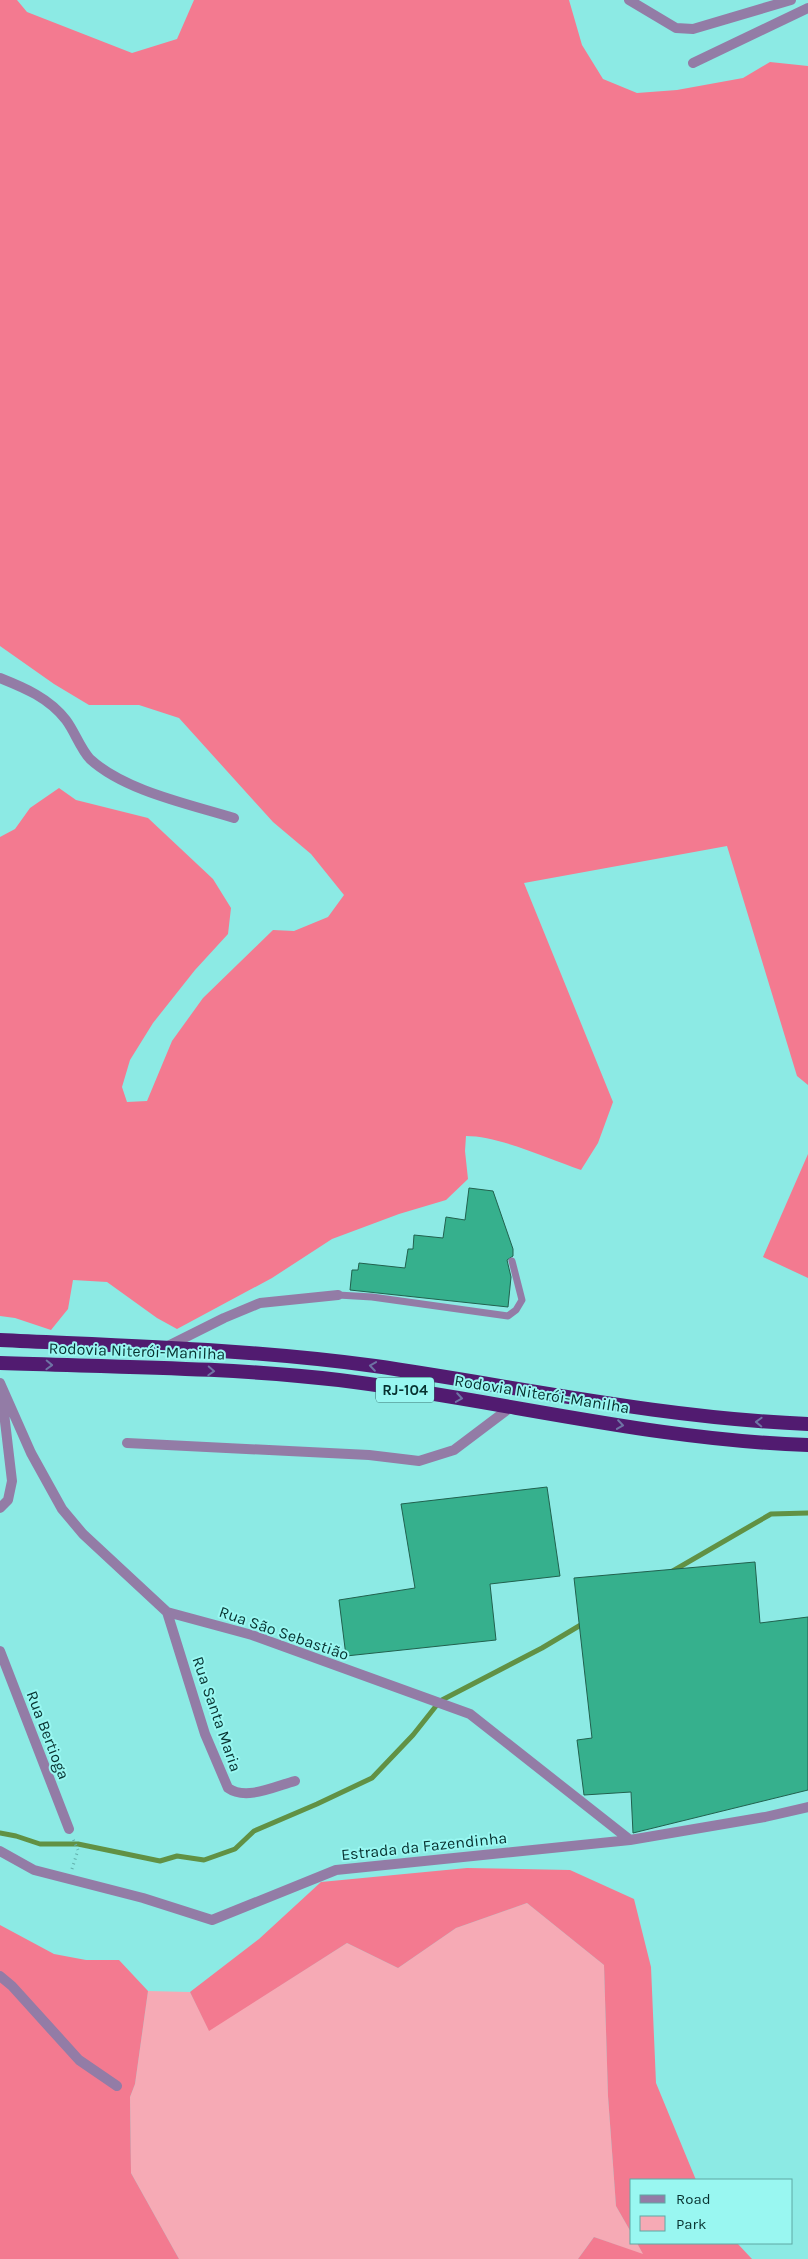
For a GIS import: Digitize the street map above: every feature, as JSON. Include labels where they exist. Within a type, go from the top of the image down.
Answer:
[{"type":"highway","name":"Rodovia Niterói-Manilha","points":[[0,1340],[265,1354],[373,1366],[620,1405],[748,1421],[808,1424]]},
{"type":"highway","name":"Rodovia Niterói-Manilha","points":[[0,1363],[272,1373],[349,1382],[595,1422],[723,1439],[808,1445]]},
{"type":"street","points":[[629,0],[676,28],[693,29],[791,0]]},
{"type":"street","points":[[692,63],[808,8]]},
{"type":"street","points":[[0,678],[30,690],[52,705],[66,720],[90,758],[108,772],[135,786],[234,818]]},
{"type":"street","points":[[165,1348],[224,1318],[260,1303],[338,1295]]},
{"type":"street","points":[[0,1383],[12,1481],[8,1500],[0,1508]]},
{"type":"street","name":"Rua São Sebastião","points":[[0,1383],[31,1453],[62,1509],[83,1534],[167,1612],[252,1635],[470,1714],[630,1840]]},
{"type":"street","points":[[127,1443],[369,1455],[420,1461],[454,1450],[511,1407]]},
{"type":"street","name":"Rua Santa Maria","points":[[167,1612],[205,1734],[228,1788],[242,1794],[295,1781]]},
{"type":"street","name":"Rua Bertioga","points":[[0,1651],[69,1829]]},
{"type":"street","name":"Estrada da Fazendinha","points":[[0,1850],[34,1870],[143,1898],[212,1920],[336,1870],[630,1840],[765,1817],[808,1807]]},
{"type":"street","points":[[0,1976],[12,1986],[79,2060],[117,2086]]},
{"type":"lane","points":[[338,1295],[508,1316],[516,1310],[522,1300],[512,1261]]},
{"type":"green space","points":[[527,1903],[604,1965],[608,2096],[616,2206],[630,2230],[630,2244],[638,2244],[644,2255],[594,2237],[578,2259],[179,2259],[131,2173],[130,2097],[135,2084],[148,1991],[190,1992],[209,2030],[347,1943],[398,1968],[456,1928]]},
{"type":"shaded area","points":[[0,0],[17,0],[27,12],[132,53],[177,39],[194,0],[569,0],[582,45],[603,79],[637,93],[677,90],[743,78],[770,62],[808,66],[808,1085],[797,1076],[727,846],[524,883],[613,1102],[598,1143],[581,1170],[508,1144],[466,1136],[465,1151],[468,1179],[446,1200],[399,1214],[332,1239],[272,1278],[177,1329],[157,1318],[107,1282],[73,1280],[68,1309],[51,1330],[15,1318],[0,1316],[0,837],[15,829],[30,808],[59,788],[76,800],[148,818],[213,879],[231,908],[228,934],[195,970],[153,1023],[130,1060],[122,1087],[127,1102],[147,1101],[172,1041],[203,998],[273,930],[294,931],[328,917],[344,895],[311,854],[273,822],[179,718],[139,705],[89,705],[54,684],[0,646]]},
{"type":"shaded area","points":[[808,1154],[808,1278],[763,1257]]},
{"type":"shaded area","points":[[467,1868],[570,1870],[634,1899],[651,1967],[656,2083],[696,2179],[630,2179],[630,2230],[616,2206],[608,2096],[604,1965],[527,1903],[456,1928],[398,1968],[347,1943],[209,2031],[190,1992],[259,1939],[321,1882]]},
{"type":"shaded area","points":[[0,1925],[54,1954],[86,1960],[119,1960],[148,1991],[135,2084],[130,2097],[131,2173],[179,2259],[0,2259]]},
{"type":"shaded area","points":[[594,2237],[643,2254],[638,2244],[738,2244],[752,2259],[578,2259]]},
{"type":"building","points":[[469,1188],[493,1191],[513,1249],[513,1256],[507,1260],[511,1277],[508,1307],[350,1290],[352,1270],[358,1270],[359,1263],[405,1268],[408,1249],[413,1249],[414,1235],[443,1238],[446,1217],[465,1220]]},
{"type":"building","points":[[547,1487],[560,1576],[490,1584],[496,1640],[346,1656],[339,1600],[415,1588],[401,1504]]},
{"type":"building","points":[[755,1562],[760,1623],[808,1617],[808,1790],[633,1833],[631,1792],[584,1795],[577,1740],[592,1738],[574,1578]]},
{"type":"waterway","points":[[671,1572],[771,1514],[808,1513]]},
{"type":"waterway","points":[[0,1833],[40,1844],[78,1844],[160,1861],[177,1856],[204,1860],[235,1849],[254,1831],[372,1778],[413,1735],[440,1701],[542,1648],[584,1623]]}]
